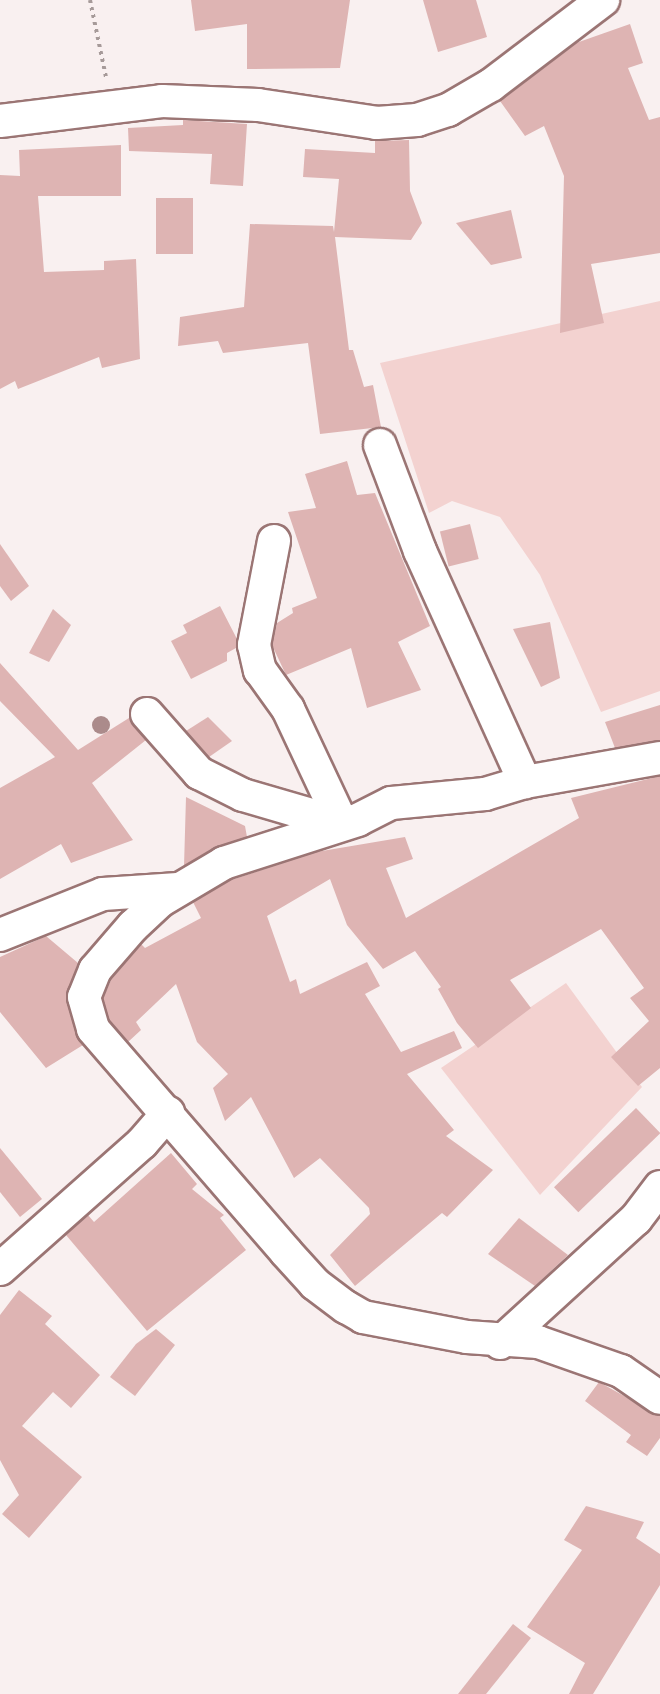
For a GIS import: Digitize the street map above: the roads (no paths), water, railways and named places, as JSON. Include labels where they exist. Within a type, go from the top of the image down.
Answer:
[{"type":"street","points":[[0,121],[162,101],[258,105],[377,123],[417,120],[448,110],[491,85],[603,0]]},
{"type":"street","points":[[380,445],[420,551],[525,782]]},
{"type":"street","points":[[274,541],[254,645],[260,670],[288,709],[342,824]]},
{"type":"street","points":[[147,714],[199,773],[243,795],[342,824]]},
{"type":"street","points":[[660,758],[525,782],[485,794],[391,803],[342,824],[224,863],[178,889],[108,951],[84,996],[93,1029],[315,1284],[346,1307],[363,1317],[500,1343],[538,1342],[621,1371],[660,1398]]},
{"type":"street","points":[[0,935],[103,894],[178,889]]},
{"type":"street","points":[[0,1269],[142,1143],[168,1113]]},
{"type":"street","points":[[500,1343],[636,1219],[660,1187]]}]
